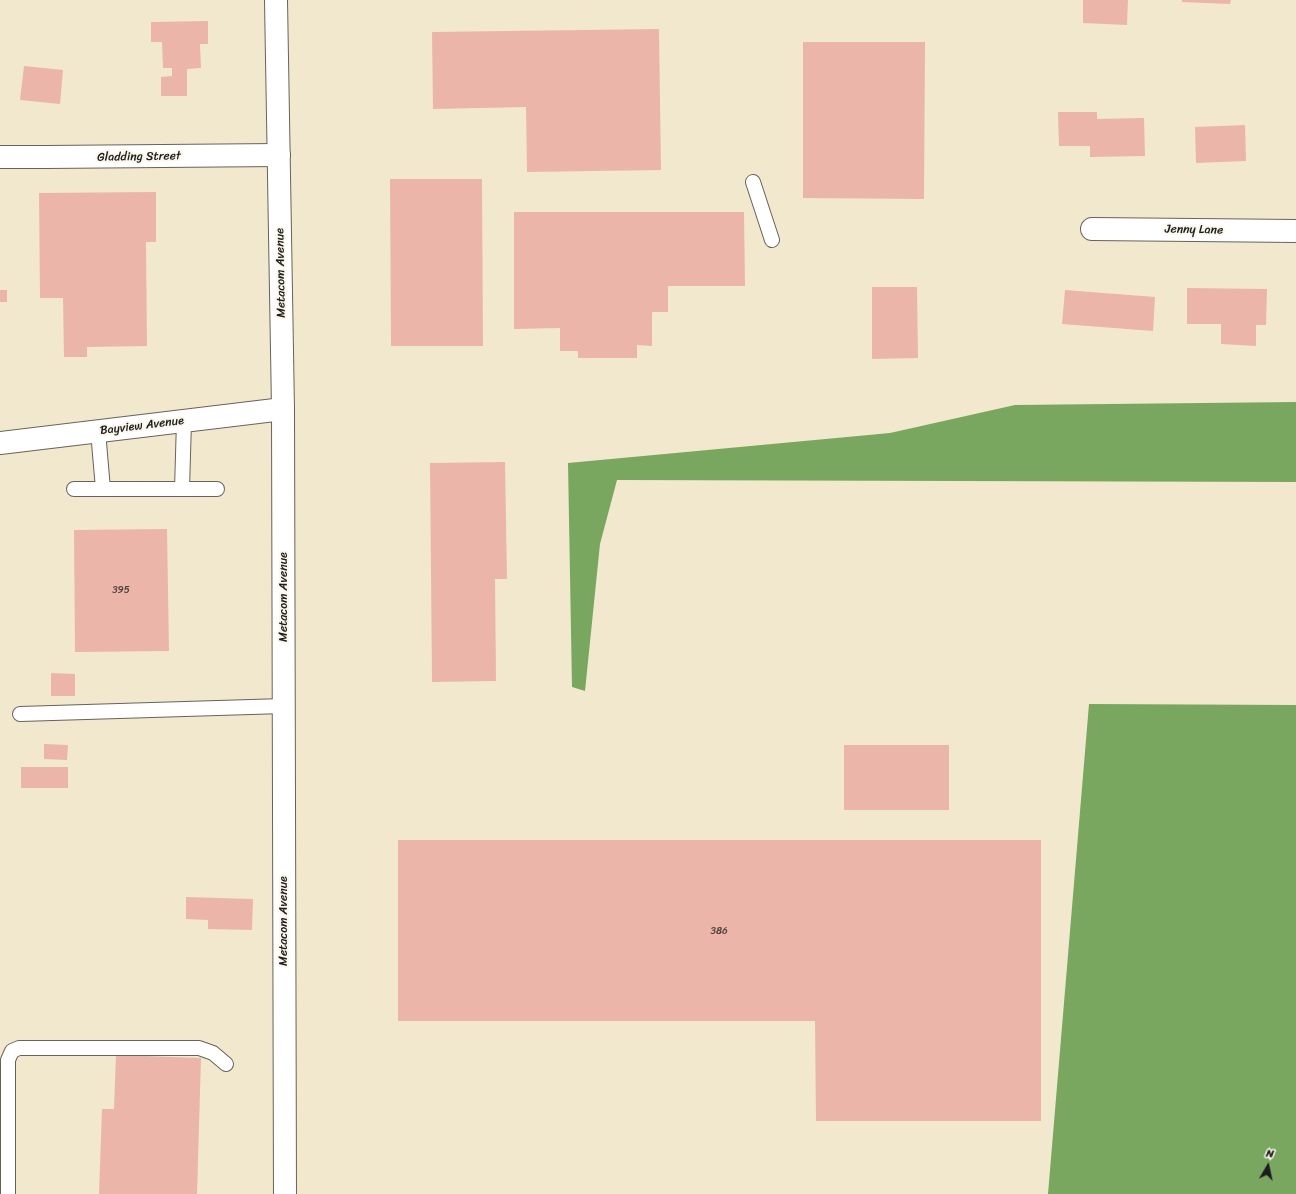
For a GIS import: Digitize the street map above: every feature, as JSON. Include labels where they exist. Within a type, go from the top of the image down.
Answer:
[{"type":"main road","name":"Metacom Avenue","points":[[276,0],[283,409],[285,1194]]},
{"type":"main road","name":"Gladding Street","points":[[0,156],[279,155]]},
{"type":"main road","name":"Jenny Lane","points":[[1092,229],[1296,231]]},
{"type":"main road","name":"Bayview Avenue","points":[[0,443],[283,409]]},
{"type":"lane","points":[[753,182],[772,240]]},
{"type":"lane","points":[[182,489],[184,421]]},
{"type":"lane","points":[[98,431],[103,489]]},
{"type":"lane","points":[[74,489],[216,489]]},
{"type":"lane","points":[[20,714],[284,706]]},
{"type":"lane","points":[[8,1194],[8,1060],[12,1051],[19,1048],[198,1048],[213,1053],[226,1064]]},
{"type":"green space","points":[[1296,402],[1296,482],[617,480],[600,544],[585,691],[572,687],[568,463],[890,433],[1015,405]]},
{"type":"green space","points":[[1089,704],[1296,705],[1296,1194],[1048,1194]]},
{"type":"building","points":[[1083,0],[1128,0],[1127,25],[1083,23]]},
{"type":"building","points":[[1182,0],[1231,0],[1230,4],[1182,2]]},
{"type":"building","points":[[208,21],[208,44],[200,44],[201,68],[187,69],[187,96],[161,96],[161,77],[172,76],[172,68],[163,68],[162,42],[151,42],[151,22]]},
{"type":"building","points":[[659,29],[661,170],[527,172],[526,107],[433,109],[432,32]]},
{"type":"building","points":[[803,42],[925,42],[924,199],[803,198]]},
{"type":"building","points":[[24,66],[63,70],[60,104],[20,100]]},
{"type":"building","points":[[1058,112],[1097,112],[1097,119],[1144,118],[1145,156],[1090,157],[1090,146],[1059,146]]},
{"type":"building","points":[[1245,125],[1246,161],[1196,163],[1195,127]]},
{"type":"building","points":[[390,179],[482,179],[483,346],[391,346]]},
{"type":"building","points":[[156,192],[156,242],[146,242],[147,346],[87,347],[87,357],[64,357],[63,298],[40,298],[39,193]]},
{"type":"building","points":[[514,212],[744,212],[745,286],[668,286],[668,312],[652,312],[652,346],[637,345],[637,358],[578,358],[578,351],[560,351],[560,328],[514,329]]},
{"type":"building","points":[[872,287],[917,287],[918,358],[872,359]]},
{"type":"building","points":[[1187,288],[1267,289],[1266,325],[1256,325],[1256,346],[1221,344],[1221,324],[1187,324]]},
{"type":"building","points":[[0,290],[7,290],[7,302],[0,302]]},
{"type":"building","points":[[1065,290],[1155,297],[1153,331],[1062,324]]},
{"type":"building","points":[[505,462],[507,579],[495,579],[496,681],[432,682],[430,463]]},
{"type":"building","points":[[167,529],[169,651],[75,652],[74,530]]},
{"type":"building","points":[[51,673],[75,674],[75,696],[51,696]]},
{"type":"building","points":[[44,744],[68,745],[67,760],[44,759]]},
{"type":"building","points":[[844,745],[949,745],[949,810],[844,810]]},
{"type":"building","points":[[21,767],[68,767],[68,788],[21,788]]},
{"type":"building","points":[[398,840],[1041,840],[1041,1121],[816,1121],[815,1021],[398,1021]]},
{"type":"building","points":[[186,897],[253,899],[252,930],[208,929],[208,920],[186,919]]},
{"type":"building","points":[[116,1055],[201,1058],[197,1194],[99,1194],[102,1109],[114,1109]]}]
